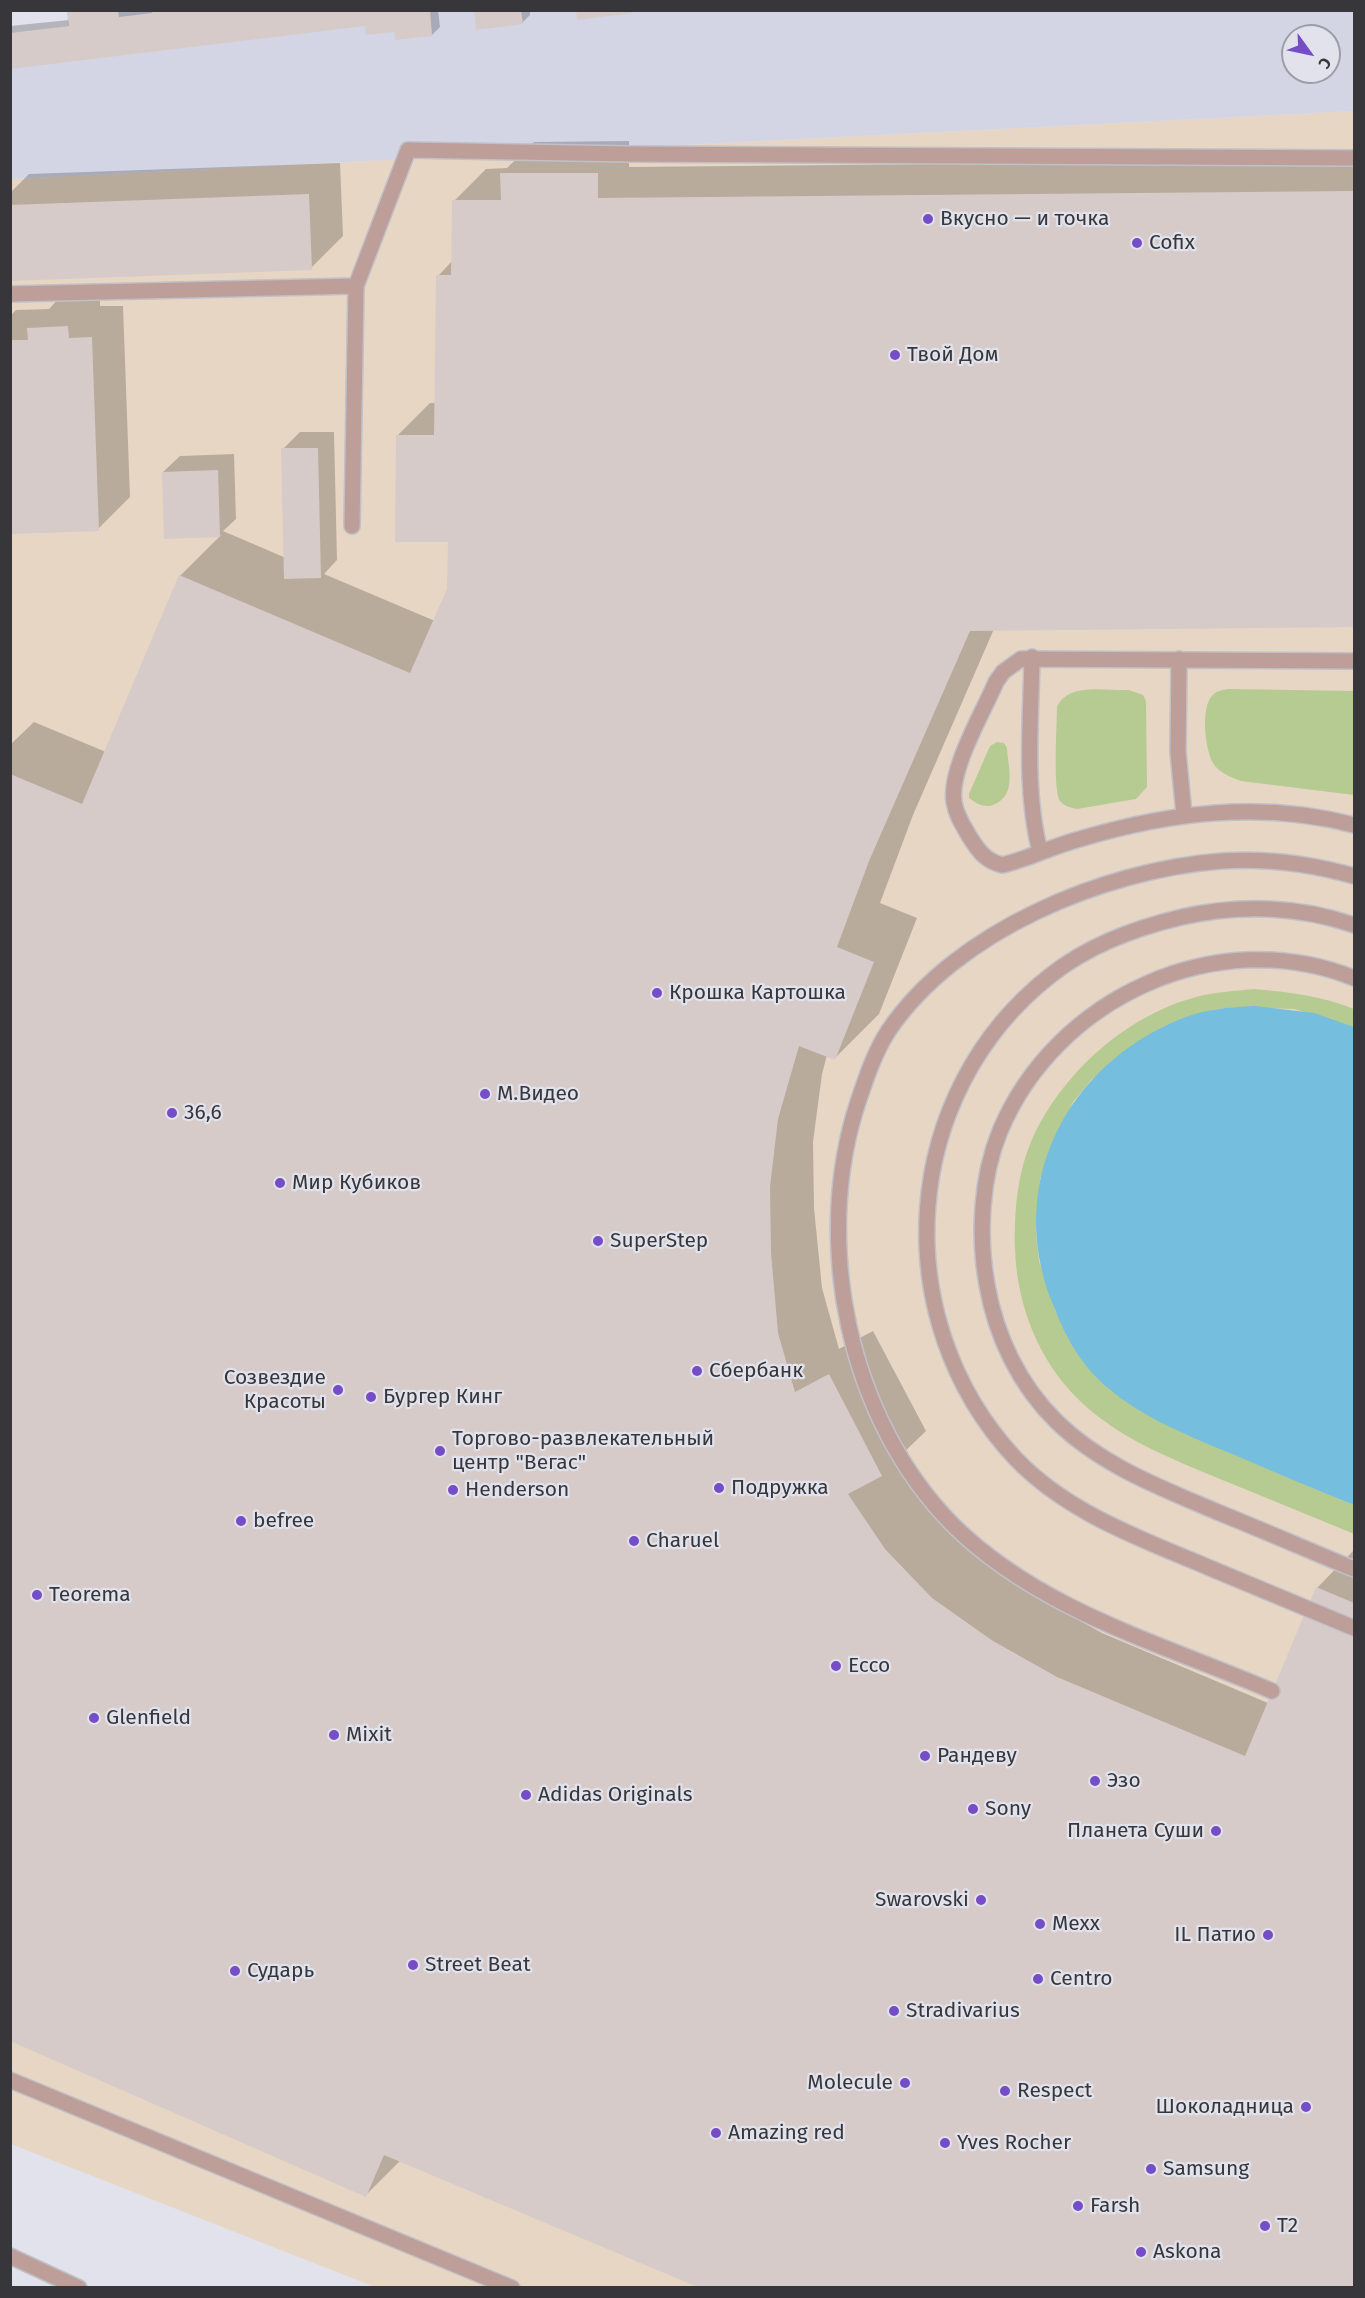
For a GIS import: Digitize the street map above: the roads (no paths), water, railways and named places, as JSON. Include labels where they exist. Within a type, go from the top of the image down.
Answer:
[{"type":"lane","points":[[352,526],[356,286],[408,150],[628,154],[1354,158]]},
{"type":"lane","points":[[10,294],[356,286]]},
{"type":"lane","points":[[1032,657],[1030,788],[1032,821],[1040,852]]},
{"type":"lane","points":[[1354,661],[1032,657],[1012,663],[996,682],[954,785],[956,812],[978,850],[992,862],[1002,865],[1078,839],[1184,814],[1256,811],[1330,819],[1354,825]]},
{"type":"lane","points":[[1179,659],[1178,752],[1184,814]]},
{"type":"lane","points":[[1272,1691],[1085,1613],[1036,1589],[995,1561],[970,1539],[926,1493],[889,1434],[866,1385],[850,1337],[841,1286],[837,1233],[840,1180],[848,1131],[867,1074],[888,1031],[925,987],[963,954],[1002,931],[1097,888],[1192,864],[1255,860],[1321,867],[1354,876]]},
{"type":"lane","points":[[1354,925],[1312,913],[1284,910],[1255,908],[1200,913],[1119,935],[1052,974],[1016,1007],[987,1041],[948,1112],[935,1154],[929,1191],[927,1234],[929,1275],[948,1355],[984,1419],[1017,1459],[1048,1487],[1083,1510],[1124,1532],[1354,1628]]},
{"type":"lane","points":[[1354,978],[1303,964],[1254,960],[1224,962],[1171,974],[1110,1003],[1056,1046],[1014,1103],[1000,1132],[990,1167],[982,1234],[984,1268],[999,1335],[1020,1375],[1055,1421],[1081,1443],[1147,1482],[1354,1569]]},
{"type":"lane","points":[[10,2080],[512,2288]]},
{"type":"lane","points":[[10,2256],[79,2288]]},
{"type":"water","points":[[1255,1006],[1314,1013],[1354,1027],[1354,1505],[1182,1433],[1129,1404],[1113,1392],[1090,1371],[1071,1343],[1052,1302],[1039,1258],[1036,1214],[1042,1172],[1056,1133],[1078,1097],[1107,1065],[1142,1039],[1200,1012]]},
{"type":"place","name":"Вкусно — и точка","points":[[928,219]]},
{"type":"place","name":"Cofix","points":[[1137,243]]},
{"type":"place","name":"Твой Дом","points":[[895,355]]},
{"type":"place","name":"Крошка Картошка","points":[[657,993]]},
{"type":"place","name":"М.Видео","points":[[485,1094]]},
{"type":"place","name":"36,6","points":[[172,1113]]},
{"type":"place","name":"Мир Кубиков","points":[[280,1183]]},
{"type":"place","name":"SuperStep","points":[[598,1241]]},
{"type":"place","name":"Сбербанк","points":[[697,1371]]},
{"type":"place","name":"Созвездие Красоты","points":[[338,1390]]},
{"type":"place","name":"Бургер Кинг","points":[[371,1397]]},
{"type":"place","name":"Торгово-развлекательный центр \"Вегас\"","points":[[440,1451]]},
{"type":"place","name":"Подружка","points":[[719,1488]]},
{"type":"place","name":"Henderson","points":[[453,1490]]},
{"type":"place","name":"befree","points":[[241,1521]]},
{"type":"place","name":"Charuel","points":[[634,1541]]},
{"type":"place","name":"Teorema","points":[[37,1595]]},
{"type":"place","name":"Ecco","points":[[836,1666]]},
{"type":"place","name":"Glenfield","points":[[94,1718]]},
{"type":"place","name":"Mixit","points":[[334,1735]]},
{"type":"place","name":"Рандеву","points":[[925,1756]]},
{"type":"place","name":"Эзо","points":[[1095,1781]]},
{"type":"place","name":"Adidas Originals","points":[[526,1795]]},
{"type":"place","name":"Sony","points":[[973,1809]]},
{"type":"place","name":"Планета Суши","points":[[1216,1831]]},
{"type":"place","name":"Swarovski","points":[[981,1900]]},
{"type":"place","name":"Mexx","points":[[1040,1924]]},
{"type":"place","name":"IL Патио","points":[[1268,1935]]},
{"type":"place","name":"Street Beat","points":[[413,1965]]},
{"type":"place","name":"Сударь","points":[[235,1971]]},
{"type":"place","name":"Centro","points":[[1038,1979]]},
{"type":"place","name":"Stradivarius","points":[[894,2011]]},
{"type":"place","name":"Molecule","points":[[905,2083]]},
{"type":"place","name":"Respect","points":[[1005,2091]]},
{"type":"place","name":"Шоколадница","points":[[1306,2107]]},
{"type":"place","name":"Amazing red","points":[[716,2133]]},
{"type":"place","name":"Yves Rocher","points":[[945,2143]]},
{"type":"place","name":"Samsung","points":[[1151,2169]]},
{"type":"place","name":"Farsh","points":[[1078,2206]]},
{"type":"place","name":"T2","points":[[1265,2226]]},
{"type":"place","name":"Askona","points":[[1141,2252]]}]
